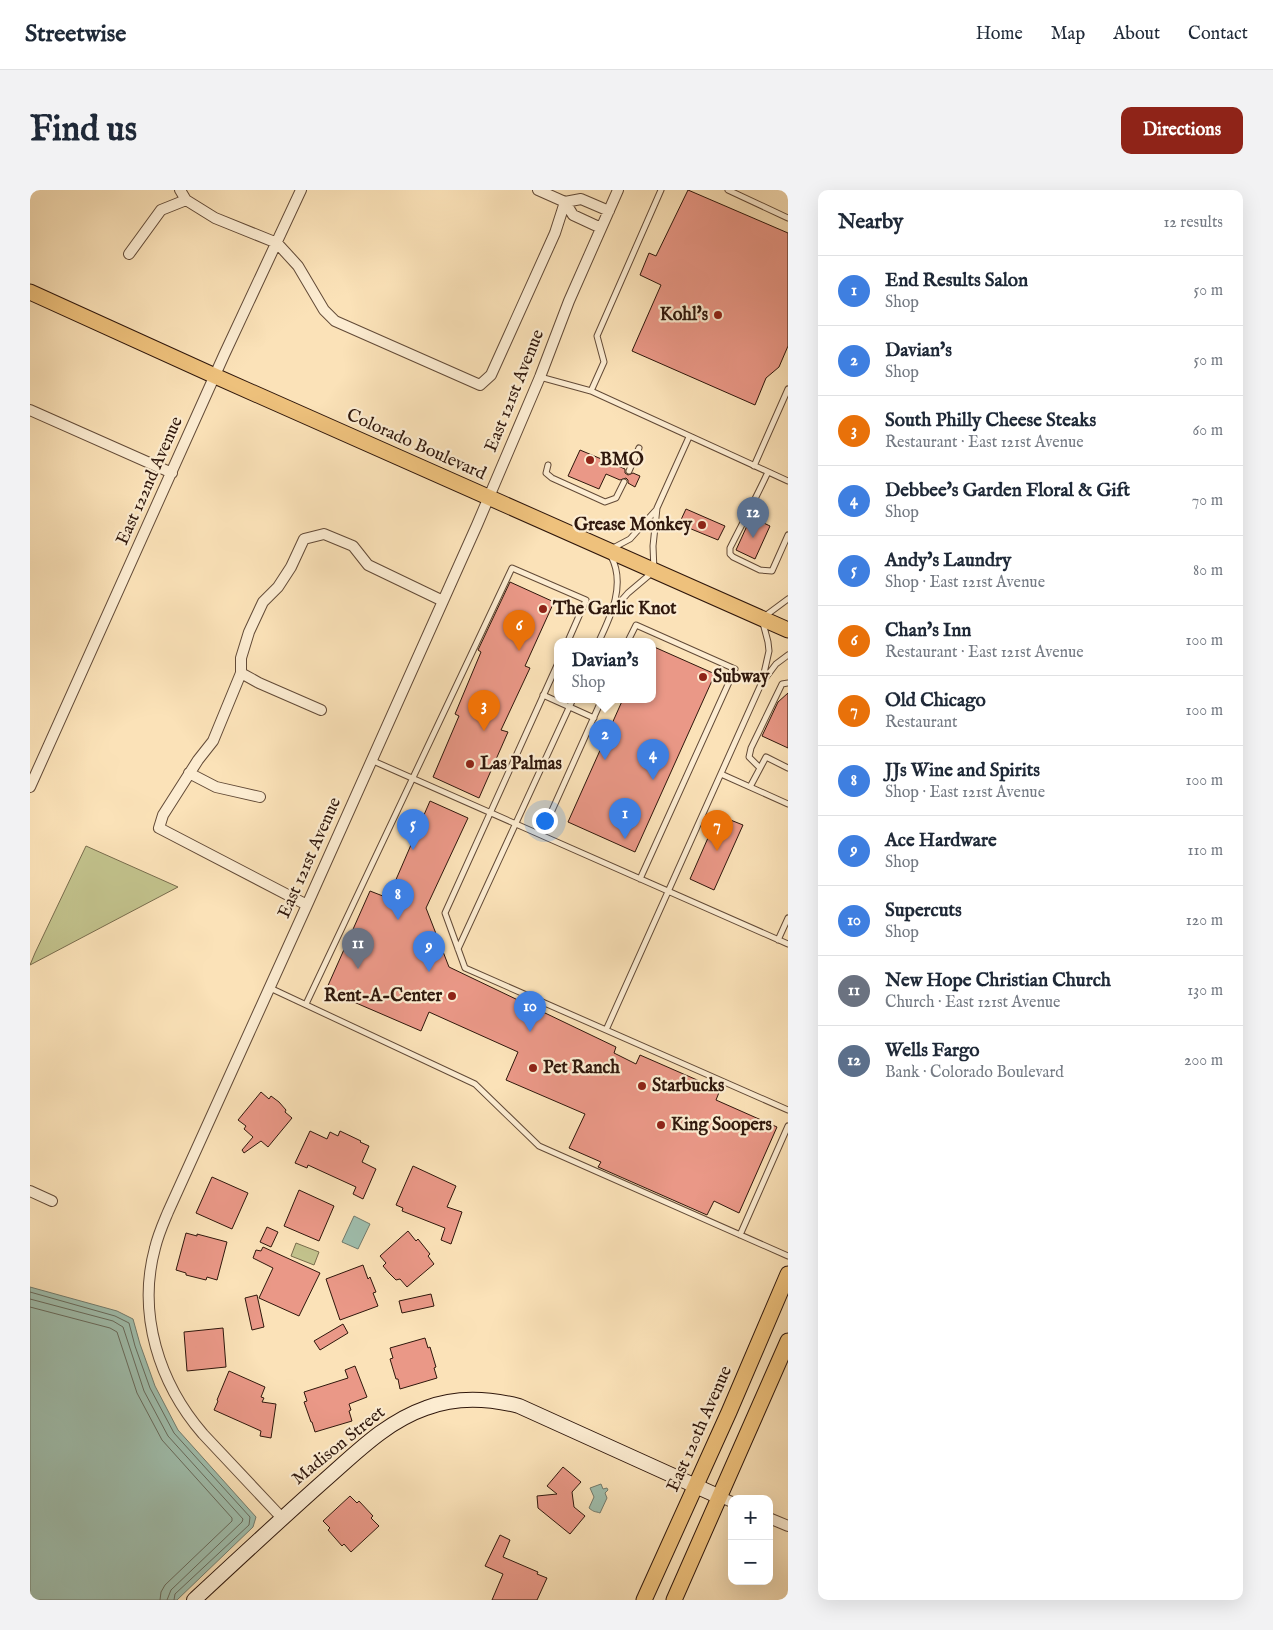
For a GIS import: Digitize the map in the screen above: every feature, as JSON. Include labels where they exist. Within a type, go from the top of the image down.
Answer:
[{"type":"main road","name":"Colorado Boulevard","points":[[30,292],[214,376],[788,630]]},
{"type":"main road","name":"East 120th Avenue","points":[[644,1600],[729,1412],[788,1274]]},
{"type":"main road","points":[[674,1600],[726,1500],[788,1341]]},
{"type":"street","points":[[180,190],[186,200],[215,218],[277,243],[298,266],[324,310],[335,321],[480,385],[491,374],[555,233],[569,190]]},
{"type":"street","name":"East 122nd Avenue","points":[[30,787],[214,376],[302,190]]},
{"type":"street","points":[[538,190],[565,202],[573,215],[601,228]]},
{"type":"street","name":"East 121st Avenue","points":[[282,1518],[194,1424],[173,1393],[158,1355],[150,1321],[148,1292],[155,1249],[168,1212],[489,497],[540,377],[569,301],[618,190]]},
{"type":"street","points":[[565,202],[581,199],[609,211]]},
{"type":"street","points":[[129,254],[161,210],[186,200]]},
{"type":"street","points":[[30,410],[172,473]]},
{"type":"street","points":[[307,905],[159,828],[163,815],[213,740],[241,673],[241,658],[249,632],[263,602],[278,587],[291,568],[304,539],[324,534],[354,546],[368,565],[443,601]]},
{"type":"street","points":[[241,673],[259,683],[321,710]]},
{"type":"street","points":[[190,773],[216,787],[260,797]]},
{"type":"street","points":[[30,1191],[52,1201]]},
{"type":"street","name":"Madison Street","points":[[194,1600],[282,1518],[376,1435],[390,1425],[441,1403],[465,1399],[507,1403],[530,1409],[726,1500]]},
{"type":"street","points":[[773,1520],[788,1526]]},
{"type":"lane","points":[[591,391],[604,362],[598,336],[661,190]]},
{"type":"lane","points":[[728,190],[788,218]]},
{"type":"lane","points":[[540,377],[591,391],[788,481]]},
{"type":"lane","points":[[754,466],[788,389]]},
{"type":"lane","points":[[613,610],[628,593],[654,571],[652,546],[657,508],[689,437]]},
{"type":"lane","points":[[629,471],[639,448]]},
{"type":"lane","points":[[548,465],[546,474],[552,478],[605,502],[616,498],[624,482]]},
{"type":"lane","points":[[768,472],[754,504],[748,510],[730,548],[730,554],[760,570],[772,571],[788,535]]},
{"type":"lane","points":[[600,638],[613,610],[617,588],[617,573],[614,560],[609,551],[630,539],[657,508]]},
{"type":"lane","points":[[306,1004],[512,568],[586,600],[569,638]]},
{"type":"lane","points":[[606,1030],[762,682],[768,642],[761,619],[788,599]]},
{"type":"lane","points":[[630,638],[636,625],[735,669],[640,879]]},
{"type":"lane","points":[[762,682],[776,664],[788,655]]},
{"type":"lane","points":[[554,672],[445,913],[465,968],[788,1110]]},
{"type":"lane","points":[[760,768],[749,757],[751,748],[782,684],[788,683]]},
{"type":"lane","points":[[543,695],[554,700]]},
{"type":"lane","points":[[559,703],[594,718]]},
{"type":"lane","points":[[458,949],[571,703]]},
{"type":"lane","points":[[541,835],[600,703]]},
{"type":"lane","points":[[750,787],[766,758],[788,768]]},
{"type":"lane","points":[[371,760],[788,944]]},
{"type":"lane","points":[[721,774],[788,804]]},
{"type":"lane","points":[[778,940],[788,918]]},
{"type":"lane","points":[[270,988],[475,1084],[539,1146],[788,1256]]},
{"type":"lane","points":[[740,1235],[788,1126]]},
{"type":"green space","points":[[86,846],[178,887],[30,965],[35,953]]},
{"type":"green space","points":[[296,1243],[319,1252],[314,1265],[291,1256]]},
{"type":"water","points":[[354,1216],[370,1224],[358,1249],[342,1242]]},
{"type":"water","points":[[30,1287],[117,1311],[133,1319],[155,1386],[178,1430],[256,1517],[253,1527],[177,1600],[30,1600]]},
{"type":"water","points":[[601,1484],[603,1489],[607,1488],[608,1490],[605,1493],[607,1498],[600,1513],[589,1508],[594,1497],[590,1488]]},
{"type":"building","name":"Kohl's","points":[[688,190],[788,233],[788,346],[779,367],[766,378],[755,405],[632,351],[661,285],[640,275],[649,253],[656,256]]},
{"type":"building","name":"BMO","points":[[580,450],[625,469],[625,473],[628,475],[633,473],[640,476],[635,487],[628,483],[626,478],[620,480],[606,474],[599,489],[568,476]]},
{"type":"building","name":"Grease Monkey","points":[[686,509],[725,526],[718,540],[679,524]]},
{"type":"building","points":[[751,517],[770,526],[755,559],[736,550]]},
{"type":"building","points":[[510,582],[554,602],[525,666],[530,668],[501,730],[508,732],[479,798],[433,777],[459,716],[455,714],[481,652],[478,650]]},
{"type":"building","points":[[656,648],[715,674],[635,852],[568,822],[621,703],[656,703]]},
{"type":"building","points":[[788,693],[788,748],[762,736],[778,702]]},
{"type":"building","points":[[430,801],[468,818],[426,908],[449,967],[616,1047],[614,1053],[636,1064],[640,1055],[720,1090],[716,1100],[777,1127],[739,1213],[714,1201],[707,1215],[598,1167],[601,1162],[569,1148],[585,1114],[506,1080],[518,1052],[429,1012],[421,1031],[326,990],[370,891],[388,898]]},
{"type":"building","points":[[718,815],[743,825],[714,890],[690,879]]},
{"type":"building","points":[[261,1092],[269,1099],[271,1096],[279,1102],[286,1110],[285,1112],[292,1118],[268,1147],[261,1141],[244,1153],[242,1150],[253,1137],[244,1129],[246,1126],[238,1120]]},
{"type":"building","points":[[310,1131],[327,1139],[330,1132],[338,1136],[340,1131],[369,1146],[362,1162],[376,1169],[363,1199],[353,1194],[356,1187],[308,1165],[307,1168],[295,1163]]},
{"type":"building","points":[[413,1166],[456,1186],[447,1207],[462,1212],[451,1244],[441,1240],[445,1228],[402,1211],[403,1208],[396,1205]]},
{"type":"building","points":[[212,1177],[248,1193],[232,1229],[196,1213]]},
{"type":"building","points":[[299,1190],[334,1206],[319,1241],[284,1226]]},
{"type":"building","points":[[267,1227],[278,1232],[271,1247],[260,1242]]},
{"type":"building","points":[[408,1231],[416,1241],[418,1239],[430,1254],[428,1256],[434,1264],[407,1287],[400,1279],[396,1280],[389,1273],[383,1266],[386,1263],[380,1256]]},
{"type":"building","points":[[186,1233],[227,1242],[217,1280],[207,1277],[206,1280],[186,1275],[186,1273],[176,1270]]},
{"type":"building","points":[[263,1247],[320,1273],[299,1316],[259,1298],[273,1268],[253,1258],[256,1250],[261,1251]]},
{"type":"building","points":[[363,1265],[368,1279],[370,1277],[376,1292],[373,1293],[378,1306],[340,1320],[326,1279]]},
{"type":"building","points":[[431,1294],[434,1306],[402,1313],[399,1301]]},
{"type":"building","points":[[257,1295],[264,1327],[252,1330],[245,1298]]},
{"type":"building","points":[[343,1324],[348,1333],[320,1350],[314,1341]]},
{"type":"building","points":[[223,1328],[226,1367],[187,1371],[184,1332]]},
{"type":"building","points":[[425,1338],[436,1367],[434,1368],[437,1378],[400,1389],[390,1359],[393,1358],[390,1348]]},
{"type":"building","points":[[355,1366],[367,1397],[349,1404],[352,1421],[315,1432],[304,1402],[307,1401],[304,1392],[348,1378],[345,1370]]},
{"type":"building","points":[[229,1371],[265,1387],[261,1397],[264,1398],[262,1402],[276,1404],[271,1438],[260,1436],[261,1431],[214,1410]]},
{"type":"building","points":[[563,1467],[581,1482],[572,1492],[574,1507],[585,1516],[570,1534],[538,1508],[537,1496],[557,1494],[547,1486]]},
{"type":"building","points":[[350,1496],[357,1503],[359,1501],[373,1516],[371,1518],[379,1526],[351,1552],[344,1544],[342,1546],[323,1521]]},
{"type":"building","points":[[500,1535],[510,1540],[503,1557],[538,1572],[537,1574],[547,1578],[537,1600],[492,1600],[503,1574],[485,1566]]},
{"type":"place","name":"Kohl's","points":[[718,315]]},
{"type":"place","name":"BMO","points":[[590,460]]},
{"type":"place","name":"Grease Monkey","points":[[702,525]]},
{"type":"place","name":"Wells Fargo","points":[[753,538]]},
{"type":"place","name":"The Garlic Knot","points":[[543,609]]},
{"type":"place","name":"Chan's Inn","points":[[519,651]]},
{"type":"place","name":"Subway","points":[[703,677]]},
{"type":"place","name":"South Philly Cheese Steaks","points":[[484,731]]},
{"type":"place","name":"Davian's","points":[[605,760]]},
{"type":"place","name":"Las Palmas","points":[[470,764]]},
{"type":"place","name":"Debbee's Garden Floral & Gift","points":[[653,780]]},
{"type":"place","name":"End Results Salon","points":[[625,839]]},
{"type":"place","name":"Andy's Laundry","points":[[413,850]]},
{"type":"place","name":"Old Chicago","points":[[717,851]]},
{"type":"place","name":"JJs Wine and Spirits","points":[[398,920]]},
{"type":"place","name":"New Hope Christian Church","points":[[358,969]]},
{"type":"place","name":"Ace Hardware","points":[[429,972]]},
{"type":"place","name":"Rent-A-Center","points":[[452,996]]},
{"type":"place","name":"Supercuts","points":[[530,1032]]},
{"type":"place","name":"Pet Ranch","points":[[533,1068]]},
{"type":"place","name":"Starbucks","points":[[642,1086]]},
{"type":"place","name":"King Soopers","points":[[661,1125]]}]
